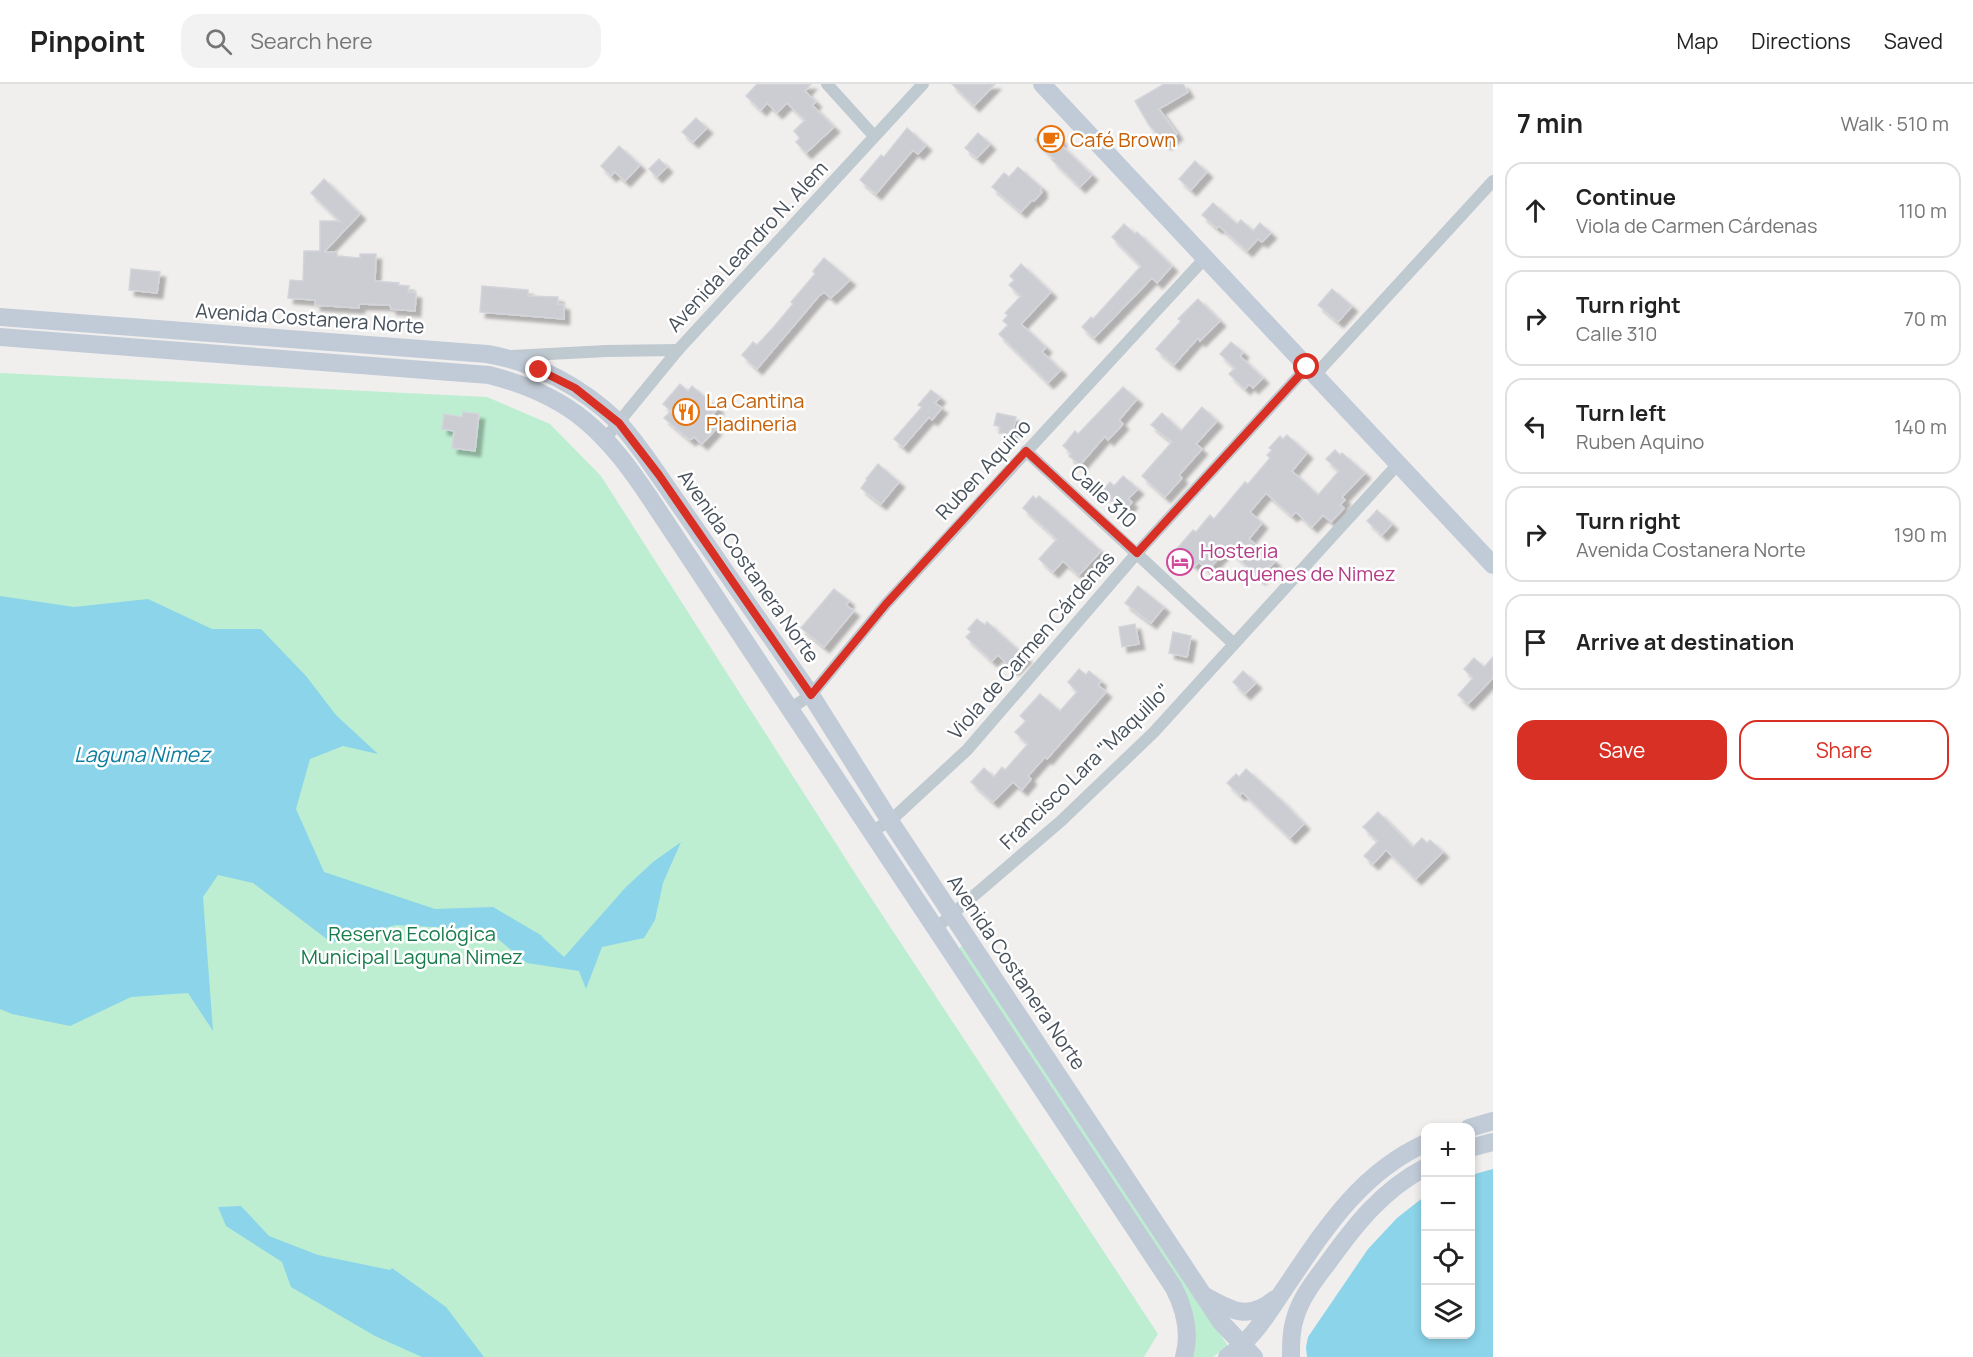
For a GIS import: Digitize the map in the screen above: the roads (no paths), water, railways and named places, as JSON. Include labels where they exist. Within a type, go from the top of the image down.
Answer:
[{"type":"street","points":[[827,84],[874,136]]},
{"type":"street","name":"Avenida Leandro N. Alem","points":[[605,439],[678,350],[922,84]]},
{"type":"street","points":[[1052,88],[1205,258],[1493,565]]},
{"type":"street","name":"Viola de Carmen Cárdenas","points":[[872,831],[890,821],[967,750],[1137,553],[1493,181]]},
{"type":"street","name":"Ruben Aquino","points":[[791,708],[811,695],[886,604],[1205,258]]},
{"type":"street","name":"Avenida Costanera Norte","points":[[0,317],[501,356],[557,378],[591,400],[619,423],[653,466],[811,695],[890,821],[1221,1322],[1248,1351]]},
{"type":"street","points":[[0,337],[489,375],[530,387],[567,405],[581,416],[605,439],[642,485],[1174,1288],[1182,1305],[1187,1328],[1184,1357]]},
{"type":"street","points":[[501,356],[678,350]]},
{"type":"street","name":"Calle 310","points":[[1026,451],[1234,644]]},
{"type":"street","name":"Francisco Lara \"Maquillo\"","points":[[936,928],[1061,821],[1146,740],[1398,464]]},
{"type":"street","points":[[1475,1126],[1493,1121]]},
{"type":"street","points":[[1475,1147],[1493,1142]]},
{"type":"street","points":[[1227,1357],[1248,1351],[1256,1330],[1332,1220],[1357,1191],[1384,1167],[1421,1145]]},
{"type":"street","points":[[1291,1357],[1296,1314],[1315,1281],[1365,1214],[1393,1187],[1421,1170]]},
{"type":"street","points":[[1203,1294],[1228,1309],[1248,1312],[1264,1308],[1282,1293]]},
{"type":"water","name":"Laguna Nimez","points":[[0,596],[74,607],[148,599],[212,629],[261,629],[306,676],[336,715],[378,754],[343,746],[310,759],[296,809],[324,872],[435,909],[493,907],[544,937],[541,936],[564,957],[626,887],[653,862],[681,842],[663,883],[655,920],[644,938],[602,947],[586,989],[579,971],[527,963],[487,930],[396,925],[332,943],[253,883],[218,875],[203,897],[213,1031],[188,993],[131,997],[70,1026],[12,1014],[0,1009]]},
{"type":"water","points":[[1493,1169],[1493,1357],[1307,1357],[1308,1337],[1368,1249],[1397,1218],[1421,1199],[1421,1339],[1475,1339],[1475,1174]]},
{"type":"water","points":[[241,1206],[269,1236],[318,1255],[390,1270],[392,1268],[446,1307],[484,1357],[422,1357],[375,1336],[291,1287],[282,1262],[226,1226],[218,1207]]},
{"type":"place","name":"Café Brown","points":[[1051,139]]},
{"type":"place","name":"La Cantina Piadineria","points":[[686,412]]},
{"type":"place","name":"Hosteria Cauquenes de Nimez","points":[[1180,562]]},
{"type":"park label","name":"Reserva Ecológica Municipal Laguna Nimez","points":[[412,944]]}]
